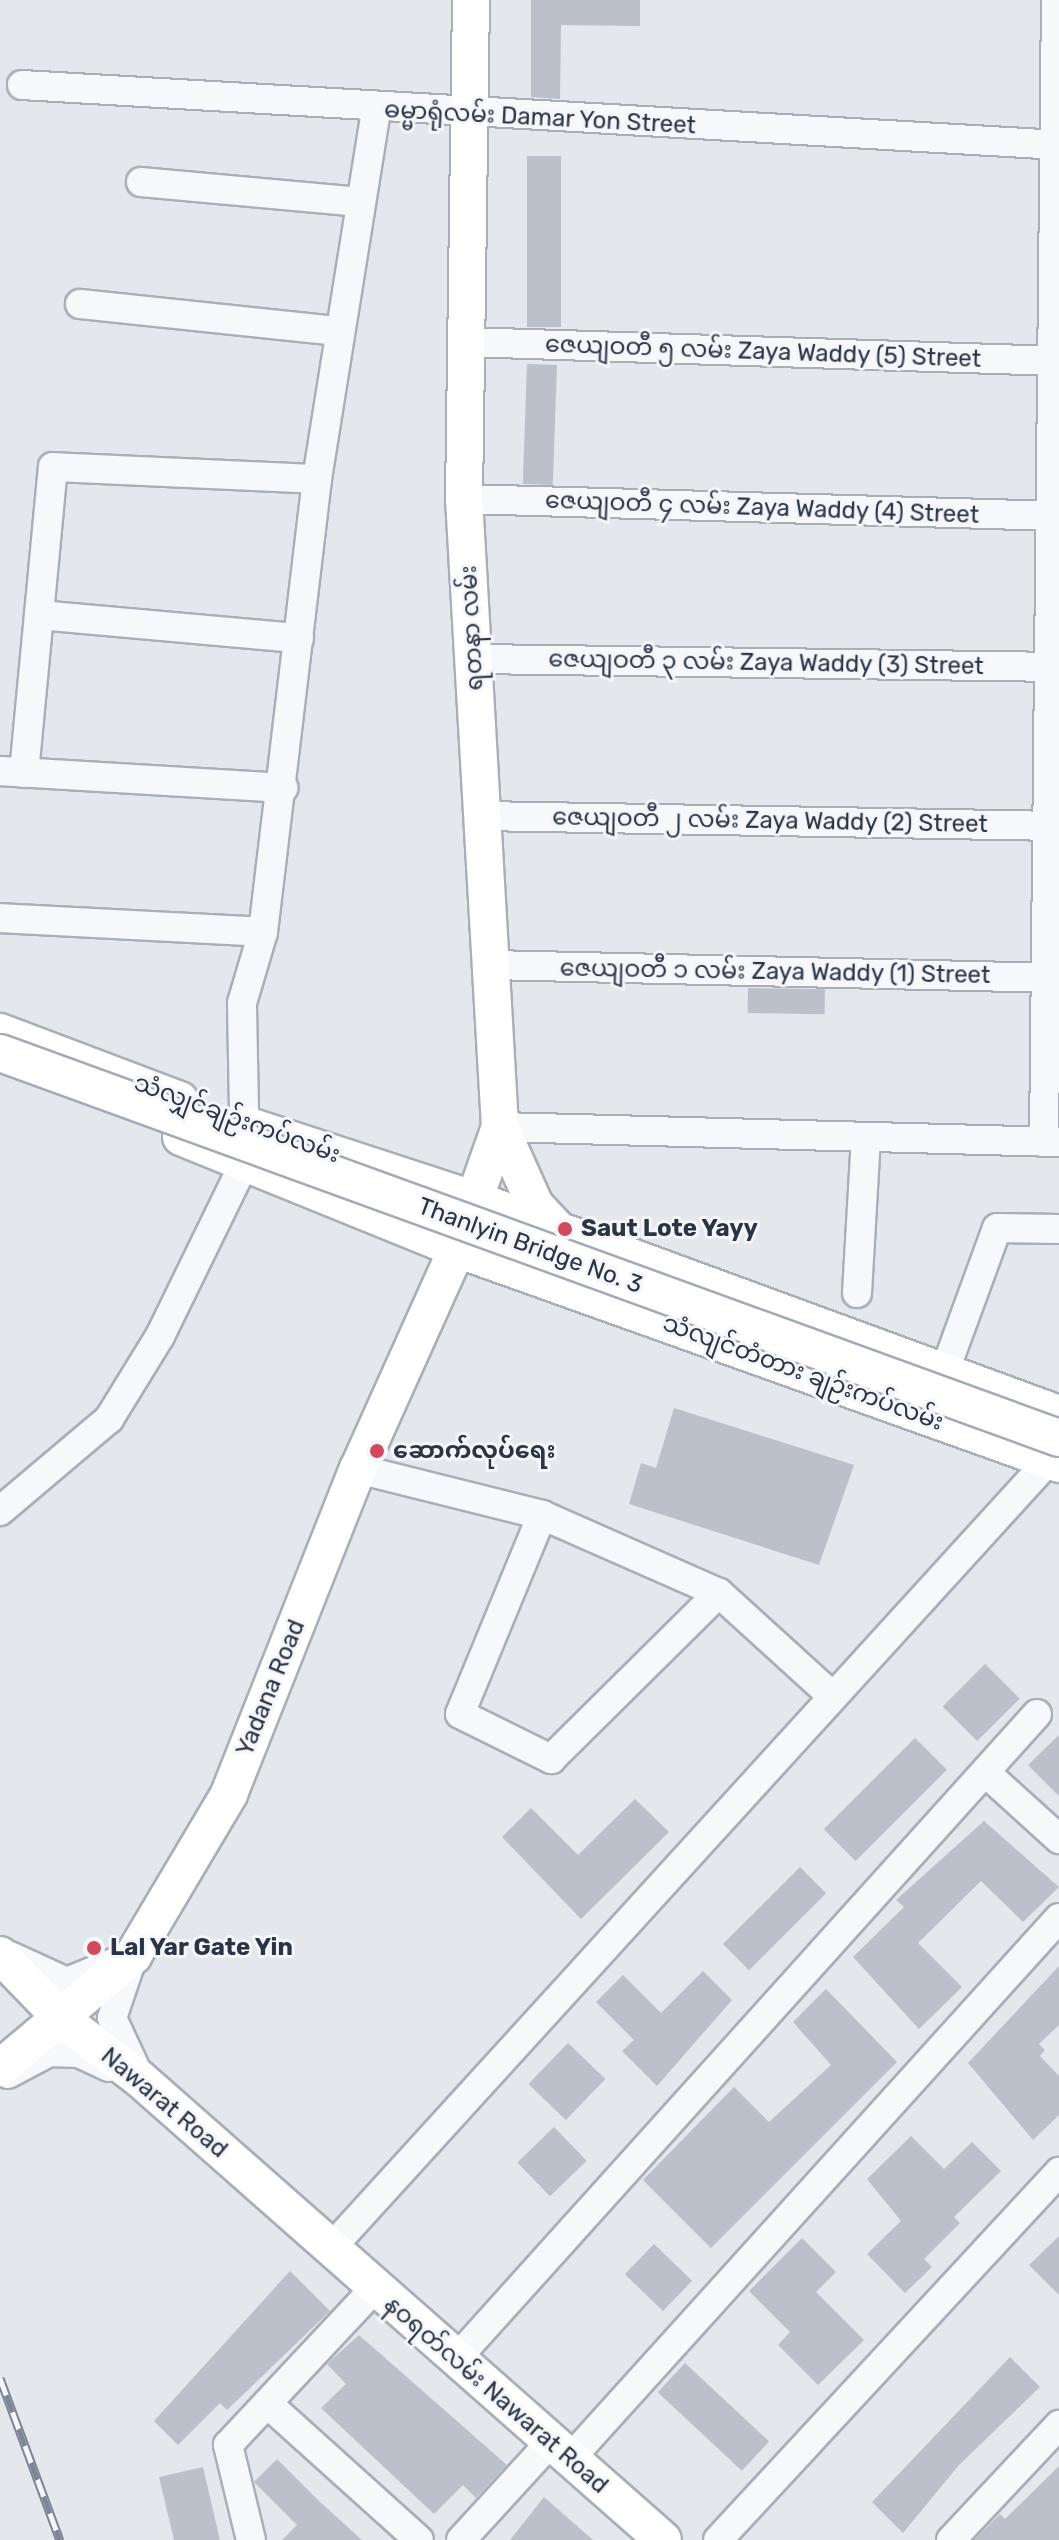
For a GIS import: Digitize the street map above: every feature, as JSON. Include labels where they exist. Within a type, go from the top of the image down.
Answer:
[{"type":"main road","name":"ရတနာ လမ်း","points":[[457,1249],[500,1127],[464,499],[471,0]]},
{"type":"main road","name":"သံလျှင်ချဉ်းကပ်လမ်း","points":[[0,1032],[247,1125],[476,1200]]},
{"type":"main road","name":"Thanlyin Bridge No. 3","points":[[0,1053],[1056,1454]]},
{"type":"main road","name":"သံလျှင်ချဉ်းကပ်လမ်း","points":[[0,1068],[245,1162],[457,1249]]},
{"type":"main road","points":[[500,1127],[535,1205],[563,1235]]},
{"type":"main road","name":"သံလျင်တံတား ချဉ်းကပ်လမ်း","points":[[476,1200],[563,1235],[1059,1414]]},
{"type":"main road","name":"သံလျင်တံတား ချဉ်းကပ်လမ်း","points":[[457,1249],[860,1395],[1056,1454]]},
{"type":"main road","name":"Yadana Road","points":[[0,2068],[63,2020],[133,1956],[229,1794],[358,1469],[457,1249]]},
{"type":"main road","points":[[860,1395],[877,1348]]},
{"type":"main road","name":"Nawarat Road","points":[[0,1953],[63,2020],[140,2079],[331,2248]]},
{"type":"main road","name":"နဝရတ်လမ်း Nawarat Road","points":[[331,2248],[559,2453],[663,2540]]},
{"type":"street","points":[[500,1127],[1051,1142],[1056,0]]},
{"type":"street","name":"ဓမ္မာရုံလမ်း Damar Yon Street","points":[[22,85],[376,111],[1055,144]]},
{"type":"street","points":[[0,1511],[109,1419],[160,1336],[245,1162],[247,1125],[242,1003],[263,932],[283,788],[317,479],[376,111]]},
{"type":"street","points":[[141,182],[360,202]]},
{"type":"street","points":[[80,304],[339,331]]},
{"type":"street","name":"ဇေယျဝတီ ၅ လမ်း Zaya Waddy (5) Street","points":[[466,342],[1055,361]]},
{"type":"street","points":[[283,788],[12,772],[39,615],[53,467],[317,479]]},
{"type":"street","name":"ဇေယျဝတီ ၄ လမ်း Zaya Waddy (4) Street","points":[[464,499],[1055,516]]},
{"type":"street","points":[[39,615],[299,638]]},
{"type":"street","name":"ဇေယျဝတီ ၃ လမ်း Zaya Waddy (3) Street","points":[[474,659],[1054,667]]},
{"type":"street","name":"ဇေယျဝတီ ၂ လမ်း Zaya Waddy (2) Street","points":[[480,816],[1054,826]]},
{"type":"street","points":[[0,918],[263,932]]},
{"type":"street","name":"ဇေယျဝတီ ၁ လမ်း Zaya Waddy (1) Street","points":[[490,965],[1053,978]]},
{"type":"street","points":[[857,1293],[866,1139]]},
{"type":"street","points":[[944,1373],[997,1228],[1059,1229]]},
{"type":"street","points":[[331,2248],[1056,1454]]},
{"type":"street","points":[[358,1469],[542,1515],[719,1593],[832,1696]]},
{"type":"street","points":[[542,1515],[460,1714],[551,1759],[719,1593]]},
{"type":"street","points":[[456,2359],[1037,1714]]},
{"type":"street","points":[[985,1772],[1059,1839]]},
{"type":"street","points":[[461,2540],[559,2453],[1059,1918]]},
{"type":"street","points":[[0,1953],[67,1982],[133,1956]]},
{"type":"street","points":[[133,1956],[112,2018],[140,2079]]},
{"type":"street","points":[[0,2078],[49,2052],[79,2053],[140,2079]]},
{"type":"street","points":[[718,2540],[1059,2172]]},
{"type":"street","points":[[251,2540],[228,2445],[375,2288]]},
{"type":"street","points":[[268,2404],[419,2540]]},
{"type":"street","points":[[951,2540],[1059,2425]]},
{"type":"building","points":[[531,0],[640,0],[640,26],[561,25],[560,99],[531,97]]},
{"type":"building","points":[[527,156],[561,156],[561,327],[527,327]]},
{"type":"building","points":[[527,364],[557,365],[553,485],[523,484]]},
{"type":"building","points":[[748,988],[825,989],[825,1014],[748,1013]]},
{"type":"building","points":[[674,1408],[854,1465],[819,1565],[629,1504],[641,1463],[656,1468]]},
{"type":"building","points":[[985,1664],[1020,1699],[977,1741],[943,1706]]},
{"type":"building","points":[[1059,1735],[1059,1796],[1028,1765]]},
{"type":"building","points":[[915,1738],[947,1770],[856,1861],[824,1829]]},
{"type":"building","points":[[635,1799],[669,1832],[581,1919],[502,1837],[531,1808],[578,1855]]},
{"type":"building","points":[[984,1821],[1059,1887],[1023,1922],[981,1881],[918,1943],[962,1987],[919,2029],[853,1957],[904,1907],[896,1900]]},
{"type":"building","points":[[800,1867],[826,1893],[749,1970],[723,1944]]},
{"type":"building","points":[[1059,1966],[1059,2025],[1039,2044],[1045,2050],[1040,2056],[1059,2076],[1059,2115],[1033,2140],[968,2063]]},
{"type":"building","points":[[703,1971],[732,2000],[657,2086],[622,2051],[634,2040],[596,2002],[623,1975],[661,2013]]},
{"type":"building","points":[[826,1989],[897,2062],[711,2248],[643,2180],[734,2087],[769,2122],[831,2065],[793,2022]]},
{"type":"building","points":[[568,2043],[605,2079],[566,2120],[528,2084]]},
{"type":"building","points":[[554,2127],[587,2161],[550,2196],[517,2162]]},
{"type":"building","points":[[911,2136],[944,2169],[972,2142],[1001,2171],[954,2217],[960,2223],[924,2259],[932,2267],[905,2293],[867,2254],[901,2221],[867,2179]]},
{"type":"building","points":[[1059,2236],[1059,2295],[1029,2265]]},
{"type":"building","points":[[802,2238],[836,2272],[816,2292],[864,2340],[818,2385],[778,2345],[790,2332],[749,2291]]},
{"type":"building","points":[[654,2244],[692,2281],[663,2311],[625,2274]]},
{"type":"building","points":[[290,2271],[330,2311],[227,2410],[220,2403],[178,2445],[154,2421]]},
{"type":"building","points":[[359,2335],[507,2465],[476,2498],[463,2485],[434,2514],[321,2408],[346,2384],[327,2364]]},
{"type":"building","points":[[1010,2357],[1040,2387],[959,2465],[903,2533],[872,2502]]},
{"type":"building","points":[[685,2363],[769,2441],[742,2471],[658,2392]]},
{"type":"building","points":[[277,2459],[362,2540],[282,2540],[297,2525],[254,2482]]},
{"type":"building","points":[[1059,2466],[1059,2540],[974,2540],[1000,2514],[1005,2519]]},
{"type":"building","points":[[203,2467],[220,2540],[174,2540],[159,2477]]},
{"type":"building","points":[[544,2497],[593,2540],[510,2540]]},
{"type":"railway","points":[[0,2378],[60,2540]]},
{"type":"place","name":"Saut Lote Yayy","points":[[565,1229]]},
{"type":"place","name":"ဆောက်လုပ်ရေး","points":[[377,1451]]},
{"type":"place","name":"Lal Yar Gate Yin","points":[[94,1948]]}]
